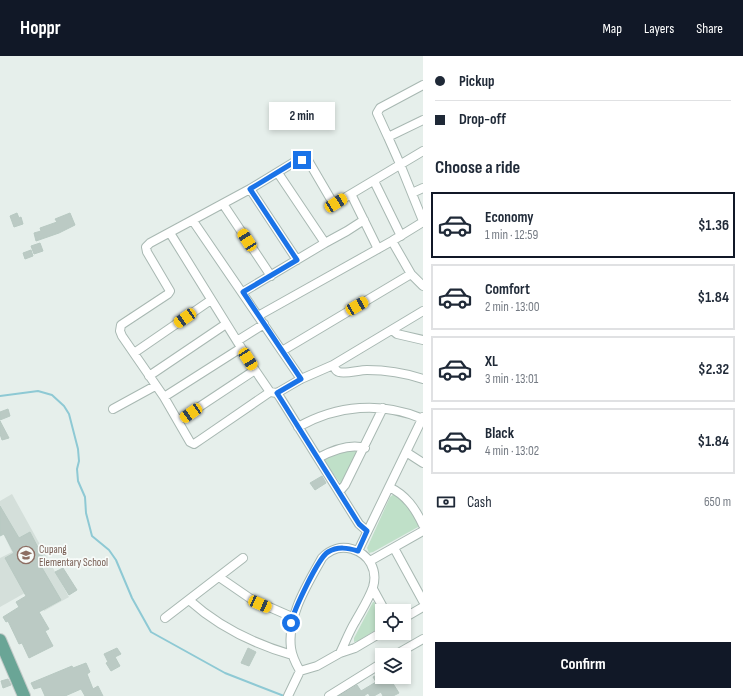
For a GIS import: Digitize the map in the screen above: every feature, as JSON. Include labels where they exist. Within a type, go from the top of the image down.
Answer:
[{"type":"main road","points":[[0,640],[24,696]]},
{"type":"street","points":[[258,316],[401,236],[423,221],[378,113],[380,108],[423,85]]},
{"type":"street","points":[[388,137],[423,120]]},
{"type":"street","points":[[423,152],[333,204],[309,162],[302,160],[296,161],[224,204],[170,234],[150,243],[146,247],[147,252],[170,291],[168,294],[121,325],[120,331],[155,386],[164,397],[190,442],[194,444],[274,392],[333,365],[423,311]]},
{"type":"street","points":[[278,173],[325,243]]},
{"type":"street","points":[[374,181],[401,236]]},
{"type":"street","points":[[412,194],[423,188]]},
{"type":"street","points":[[250,189],[297,260]]},
{"type":"street","points":[[351,194],[378,249]]},
{"type":"street","points":[[224,204],[271,276]]},
{"type":"street","points":[[243,292],[364,220]]},
{"type":"street","points":[[193,221],[243,292],[301,379]]},
{"type":"street","points":[[170,234],[255,370],[274,392],[318,458],[359,524],[367,531]]},
{"type":"street","points":[[392,241],[411,274],[423,286]]},
{"type":"street","points":[[282,351],[411,274]]},
{"type":"street","points":[[134,353],[211,300]]},
{"type":"street","points":[[149,376],[226,324]]},
{"type":"street","points":[[164,397],[239,344],[264,324]]},
{"type":"street","points":[[392,330],[395,333],[423,340]]},
{"type":"street","points":[[333,365],[337,372],[384,370],[404,373],[423,379]]},
{"type":"street","points":[[178,421],[255,370]]},
{"type":"street","points":[[113,408],[155,386]]},
{"type":"street","points":[[298,427],[316,418],[341,410],[362,408],[383,408],[401,411],[423,419],[358,551]]},
{"type":"street","points":[[339,492],[345,485],[383,408]]},
{"type":"street","points":[[318,458],[340,449],[352,447],[364,448]]},
{"type":"street","points":[[406,452],[423,463]]},
{"type":"street","points":[[389,487],[408,501],[423,525]]},
{"type":"street","points":[[370,561],[423,531]]},
{"type":"street","points":[[300,671],[292,655],[290,636],[292,617],[325,554],[338,548],[351,549],[367,556],[374,572],[373,589],[345,640],[340,653]]},
{"type":"street","points":[[394,548],[423,601]]},
{"type":"street","points":[[165,618],[243,558]]},
{"type":"street","points":[[219,577],[251,599],[292,617]]},
{"type":"street","points":[[373,589],[381,604]]},
{"type":"street","points":[[189,600],[210,617],[237,634],[261,645],[292,655]]},
{"type":"street","points":[[411,614],[423,606]]},
{"type":"street","points":[[288,695],[300,671],[317,666],[375,636]]},
{"type":"street","points":[[407,648],[423,638]]},
{"type":"street","points":[[329,696],[375,667]]},
{"type":"shaded area","name":"Cupang Elementary School","points":[[12,494],[69,597],[44,611],[32,589],[0,607],[0,558],[12,552],[0,527],[0,501]]},
{"type":"green space","points":[[348,450],[358,450],[341,484],[324,460]]},
{"type":"green space","points":[[394,494],[402,499],[408,507],[418,523],[418,527],[369,553],[367,548],[390,497]]},
{"type":"green space","points":[[374,602],[375,604],[375,630],[358,641],[354,642],[354,638]]},
{"type":"building","points":[[17,213],[19,218],[21,217],[23,224],[14,227],[10,216]]},
{"type":"building","points":[[70,213],[75,225],[59,233],[36,241],[34,233],[41,231],[40,228],[57,222],[55,219]]},
{"type":"building","points":[[40,243],[43,251],[34,254],[31,246]]},
{"type":"building","points":[[31,250],[33,256],[25,259],[23,253]]},
{"type":"building","points":[[8,409],[10,416],[0,420],[0,412]]},
{"type":"building","points":[[0,421],[9,438],[2,440],[0,434]]},
{"type":"building","points":[[322,476],[326,483],[315,490],[310,483]]},
{"type":"building","points":[[0,506],[19,538],[30,532],[46,563],[41,566],[61,600],[39,612],[49,629],[45,631],[53,646],[29,658],[22,643],[19,644],[8,621],[6,622],[3,617],[19,607],[16,602],[26,596],[5,558],[14,553],[4,534],[0,536]]},
{"type":"building","points":[[63,568],[77,590],[69,595],[55,572]]},
{"type":"building","points":[[117,648],[121,654],[115,657],[120,666],[111,671],[106,663],[108,662],[104,654]]},
{"type":"building","points":[[248,648],[256,652],[249,666],[241,663]]},
{"type":"building","points":[[86,663],[90,672],[87,674],[93,689],[98,686],[103,696],[85,696],[81,689],[65,696],[45,696],[41,687],[34,689],[31,683],[72,666],[73,668]]},
{"type":"building","points":[[8,679],[11,685],[3,688],[1,681]]},
{"type":"building","points":[[375,683],[375,684],[393,684],[399,693],[393,696],[383,696],[381,692],[374,696],[370,696],[368,693],[364,696],[339,696],[357,685],[361,691]]},
{"type":"waterway","points":[[0,396],[38,391],[52,395],[64,406],[69,414],[78,449],[78,481],[85,497],[86,513],[92,536],[109,550],[116,560],[132,598],[151,632],[225,673],[284,696]]},
{"type":"place","name":"Cupang Elementary School","points":[[26,555]]},
{"type":"route","points":[[291,623],[297,606],[325,554],[338,548],[358,551],[367,531],[359,524],[277,393],[301,379],[243,292],[297,260],[250,189],[296,161],[302,160]]}]
